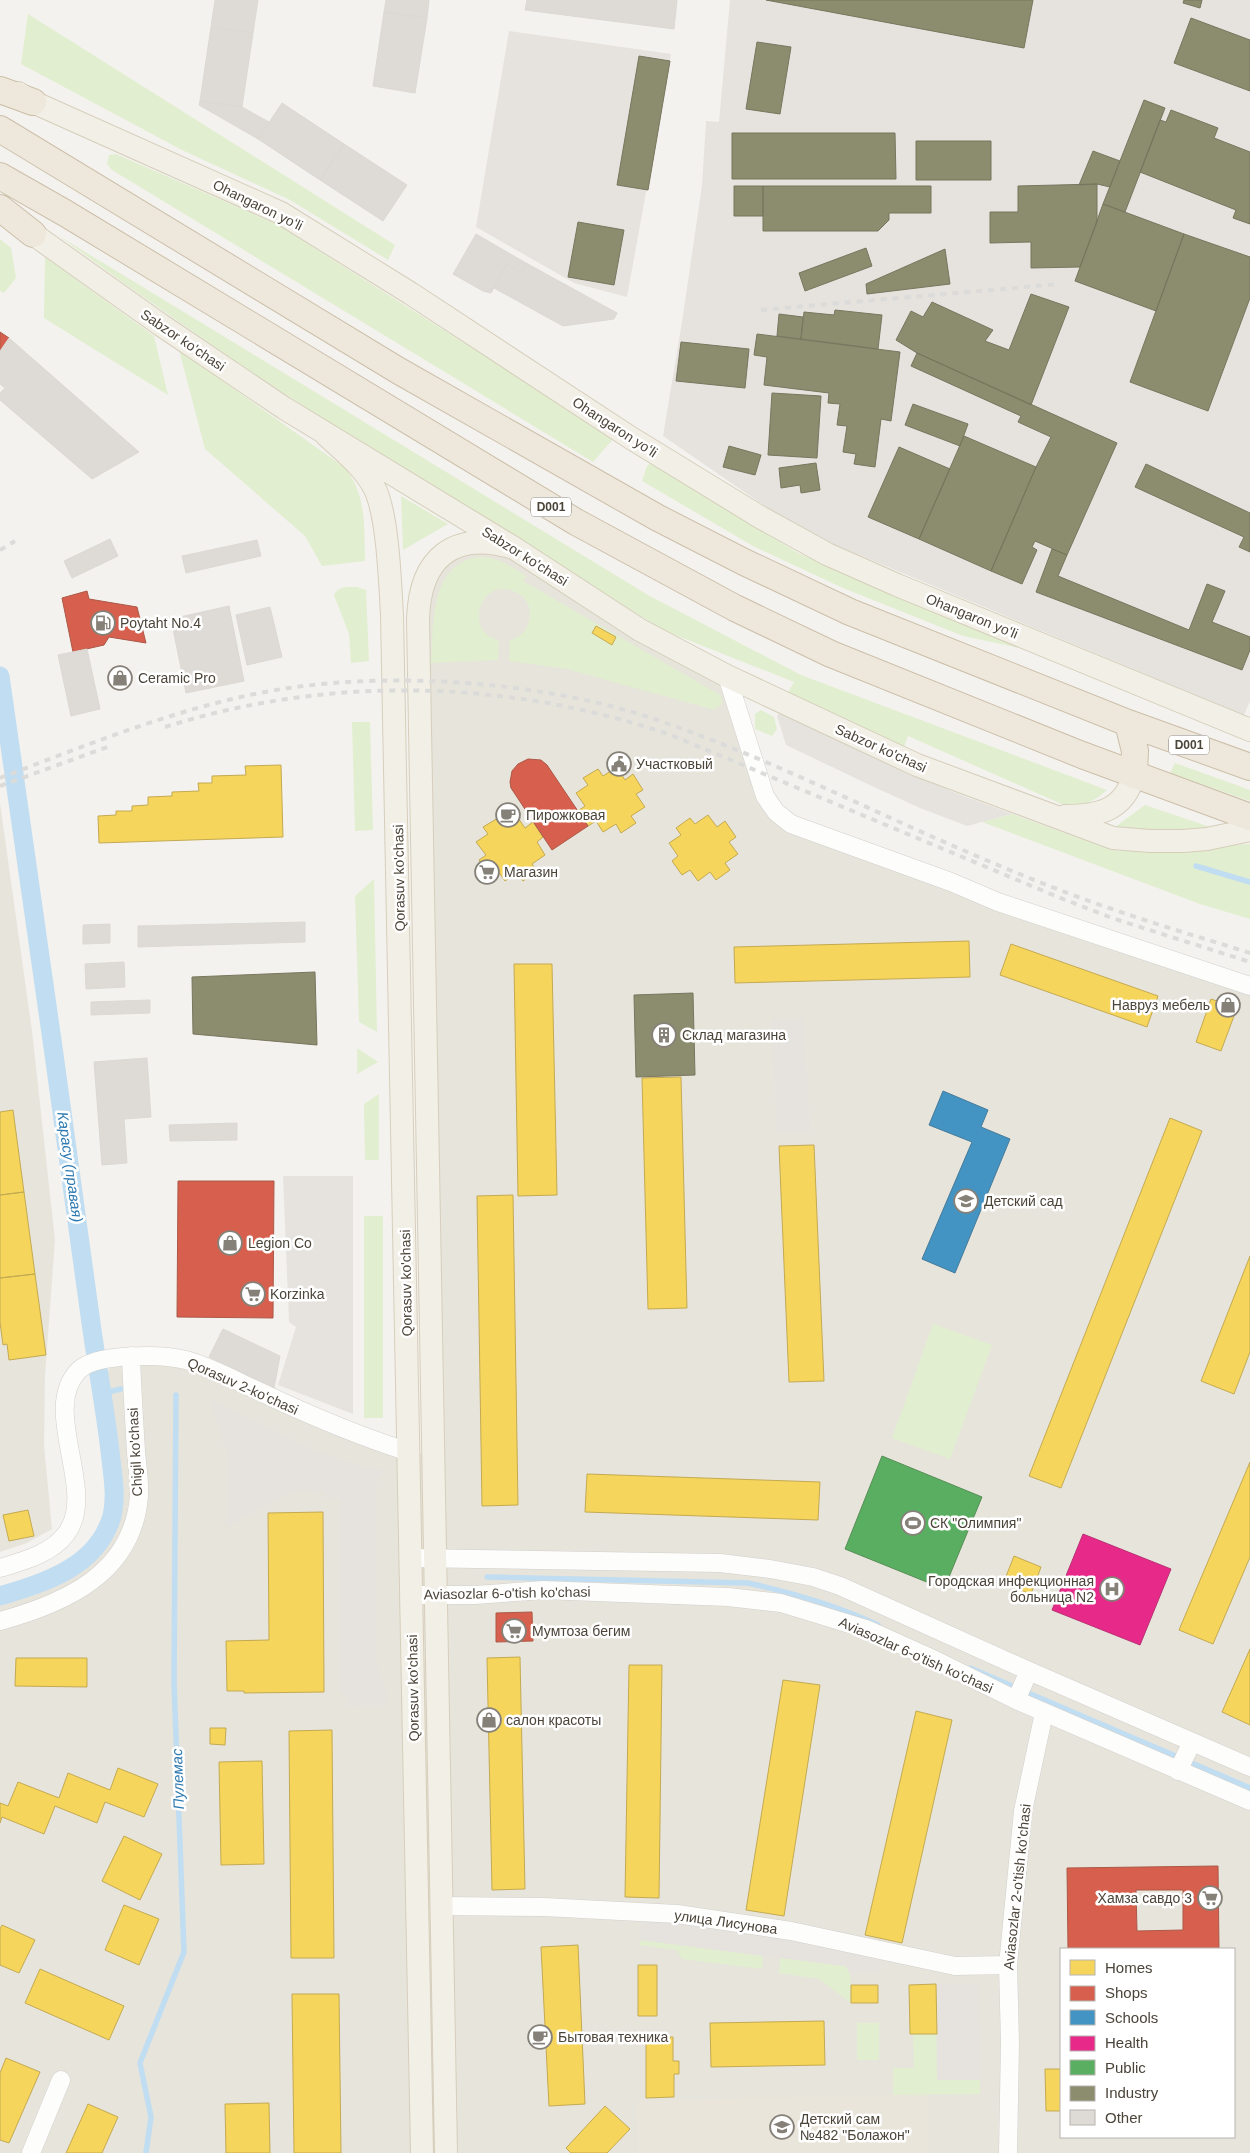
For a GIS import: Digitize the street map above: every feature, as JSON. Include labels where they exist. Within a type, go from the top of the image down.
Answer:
[{"type":"highway","points":[[0,90],[33,102]]},
{"type":"highway","name":"D001","points":[[0,129],[399,371],[658,518],[762,571],[850,612],[1128,723],[1250,767]]},
{"type":"highway","name":"D001","points":[[0,176],[65,212],[576,522],[686,583],[831,654],[1082,755],[1250,817]]},
{"type":"highway","points":[[0,208],[33,234]]},
{"type":"highway","points":[[1128,723],[1135,751],[1134,774]]},
{"type":"main road","name":"Ohangaron yoʻli","points":[[0,83],[33,102],[281,213],[410,293],[631,438],[760,517],[819,550],[897,585],[1250,730]]},
{"type":"main road","name":"Sabzor ko'chasi","points":[[33,234],[169,331],[326,435],[514,548],[640,630],[727,676],[917,765],[1113,838],[1166,841],[1207,839],[1250,830]]},
{"type":"main road","name":"Qorasuv ko'chasi","points":[[326,435],[355,462],[374,488],[382,513],[391,591],[398,836],[422,2153]]},
{"type":"main road","name":"Qorasuv ko'chasi","points":[[446,2153],[417,652],[418,606],[423,581],[430,568],[446,552],[473,542],[488,542],[514,548]]},
{"type":"main road","points":[[1051,816],[1092,815],[1112,808],[1128,790],[1134,774]]},
{"type":"street","points":[[727,676],[765,796],[776,812],[791,824],[951,882],[998,902],[1250,986]]},
{"type":"street","name":"Qorasuv 2-koʻchasi","points":[[0,1568],[23,1561],[47,1550],[58,1542],[70,1528],[75,1509],[76,1486],[65,1417],[65,1403],[72,1380],[88,1364],[122,1357],[158,1356],[187,1360],[336,1427],[409,1452]]},
{"type":"street","name":"Chigil ko'chasi","points":[[0,1621],[52,1604],[88,1584],[111,1564],[128,1538],[135,1520],[139,1494],[122,1357]]},
{"type":"street","name":"Aviasozlar 6-o'tish ko'chasi","points":[[411,1558],[720,1563],[785,1571],[813,1577],[866,1596],[1028,1674],[1184,1758],[1250,1802]]},
{"type":"street","name":"Aviasozlar 6-o'tish ko'chasi","points":[[412,1595],[475,1595],[543,1590],[728,1597],[781,1602],[866,1629],[1017,1698],[1044,1713],[1184,1758],[1250,1767]]},
{"type":"street","points":[[1017,1698],[1028,1674]]},
{"type":"street","name":"Aviasozlar 2-o'tish ko'chasi","points":[[1008,2153],[1010,2042],[1008,1965],[1023,1811],[1044,1713]]},
{"type":"street","name":"улица Лисунова","points":[[442,1906],[544,1907],[677,1914],[791,1931],[955,1966],[1008,1965]]},
{"type":"street","points":[[30,2153],[61,2080]]},
{"type":"shaded area","points":[[730,0],[1250,0],[1250,701],[1244,715],[835,545],[775,513],[663,436],[702,186],[706,121],[719,122]]},
{"type":"shaded area","points":[[509,31],[671,54],[627,297],[574,283],[476,227]]},
{"type":"shaded area","points":[[488,542],[727,676],[776,812],[1250,986],[1250,2153],[0,2153],[0,1596],[30,1587],[74,1568],[93,1549],[107,1528],[112,1514],[114,1491],[101,1385],[114,1359],[158,1356],[409,1452],[432,1456],[427,574]]},
{"type":"shaded area","points":[[782,710],[897,767],[953,792],[1012,814],[967,826],[920,808],[786,745],[777,716]]},
{"type":"shaded area","points":[[0,803],[32,1031],[55,1240],[45,1375],[44,1445],[52,1529],[27,1543],[0,1552]]},
{"type":"shaded area","points":[[804,1018],[810,1132],[777,1133],[771,1019]]},
{"type":"shaded area","points":[[283,1176],[353,1176],[353,1414],[278,1385],[296,1327],[289,1322]]},
{"type":"shaded area","points":[[209,1399],[309,1448],[355,1464],[386,1471],[376,1484],[376,1663],[389,1699],[383,1705],[347,1706],[347,1694],[339,1693],[340,1499],[325,1499],[323,1492],[294,1490],[227,1527],[227,1454]]},
{"type":"shaded area","points":[[642,1918],[768,1935],[879,1960],[879,1974],[850,1973],[845,1966],[640,1940]]},
{"type":"shaded area","points":[[936,1984],[979,1984],[980,2080],[937,2080]]},
{"type":"shaded area","name":"Детский сам №482 \"Болажон\"","points":[[927,2094],[928,2153],[638,2153],[637,2101]]},
{"type":"green space","points":[[28,14],[395,245],[388,260],[290,200],[182,150],[21,64]]},
{"type":"green space","points":[[116,154],[278,225],[614,438],[593,462],[112,170],[107,164],[109,155]]},
{"type":"green space","points":[[59,236],[648,595],[801,675],[1107,790],[1088,802],[1066,806],[908,736],[903,750],[786,696],[794,682],[665,631],[331,424],[239,364]]},
{"type":"green space","points":[[0,239],[11,248],[16,278],[4,293],[0,291]]},
{"type":"green space","points":[[45,257],[154,336],[168,395],[44,318]]},
{"type":"green space","points":[[179,350],[344,467],[357,488],[363,511],[365,561],[322,566],[305,536],[205,449]]},
{"type":"green space","points":[[650,463],[798,553],[1024,649],[963,636],[843,588],[753,546],[642,481],[647,466]]},
{"type":"green space","points":[[401,496],[448,524],[403,550]]},
{"type":"green space","points":[[478,557],[492,558],[504,562],[526,576],[523,581],[720,695],[721,705],[711,709],[567,669],[509,661],[510,640],[519,636],[526,628],[530,613],[527,602],[521,595],[513,591],[501,589],[492,592],[485,599],[480,608],[479,618],[481,627],[488,635],[499,640],[498,660],[431,663],[434,614],[442,584],[450,571],[462,562]]},
{"type":"green space","points":[[357,587],[366,590],[369,661],[351,663],[349,634],[334,595],[340,589]]},
{"type":"green space","points":[[761,710],[774,717],[777,729],[772,736],[755,729],[755,714]]},
{"type":"green space","points":[[352,722],[370,722],[373,830],[355,831]]},
{"type":"green space","points":[[1175,763],[1250,790],[1250,801],[1170,773]]},
{"type":"green space","points":[[1145,805],[1219,830],[1166,833],[1115,827]]},
{"type":"green space","points":[[1012,814],[1118,851],[1250,844],[1250,919],[1200,904],[982,822]]},
{"type":"green space","points":[[374,879],[377,1032],[359,1022],[355,896]]},
{"type":"green space","points":[[357,1048],[378,1062],[357,1074]]},
{"type":"green space","points":[[379,1094],[379,1160],[365,1160],[364,1104]]},
{"type":"green space","points":[[364,1216],[383,1216],[383,1418],[364,1418]]},
{"type":"green space","points":[[933,1324],[992,1345],[950,1459],[892,1438]]},
{"type":"green space","points":[[640,1940],[763,1956],[762,1969],[682,1959],[677,1950],[639,1945]]},
{"type":"green space","points":[[780,1958],[846,1966],[850,1973],[851,2003],[819,1979],[779,1973]]},
{"type":"green space","points":[[857,2023],[879,2023],[879,2060],[857,2060]]},
{"type":"green space","points":[[913,2034],[937,2034],[937,2080],[980,2080],[980,2094],[893,2095],[893,2068],[914,2068]]},
{"type":"building: Homes","points":[[596,626],[616,637],[612,645],[592,633]]},
{"type":"building: Homes","points":[[281,765],[283,837],[99,843],[98,816],[116,815],[116,811],[132,811],[132,806],[148,805],[148,797],[172,796],[172,792],[199,791],[198,783],[212,783],[212,776],[246,775],[245,766]]},
{"type":"building: Homes","points":[[617,767],[625,780],[633,774],[643,790],[636,794],[645,807],[631,816],[636,823],[621,833],[616,824],[603,832],[596,821],[588,826],[578,811],[585,806],[576,793],[588,785],[583,778],[598,769],[603,776]]},
{"type":"building: Homes","points":[[516,815],[525,828],[533,822],[543,837],[537,842],[545,855],[532,864],[537,871],[523,881],[517,872],[505,881],[497,870],[489,875],[479,860],[486,855],[476,842],[488,834],[483,827],[498,818],[503,825]]},
{"type":"building: Homes","points":[[708,815],[717,827],[725,821],[736,837],[729,842],[738,854],[725,863],[730,870],[716,880],[710,872],[698,881],[690,870],[682,875],[672,861],[678,856],[669,843],[681,835],[676,828],[690,818],[695,824]]},
{"type":"building: Homes","points":[[969,941],[970,977],[735,983],[734,947]]},
{"type":"building: Homes","points":[[1011,944],[1158,996],[1147,1027],[1000,975]]},
{"type":"building: Homes","points":[[514,964],[552,964],[557,1195],[518,1196]]},
{"type":"building: Homes","points":[[1211,999],[1237,1008],[1221,1051],[1196,1042]]},
{"type":"building: Homes","points":[[681,1077],[687,1308],[648,1309],[642,1078]]},
{"type":"building: Homes","points":[[13,1110],[24,1192],[0,1195],[0,1112]]},
{"type":"building: Homes","points":[[1170,1118],[1202,1131],[1061,1488],[1029,1476]]},
{"type":"building: Homes","points":[[814,1145],[824,1381],[789,1382],[779,1146]]},
{"type":"building: Homes","points":[[24,1192],[35,1274],[0,1278],[0,1195]]},
{"type":"building: Homes","points":[[513,1195],[518,1505],[482,1506],[477,1196]]},
{"type":"building: Homes","points":[[1250,1256],[1250,1352],[1234,1394],[1201,1381]]},
{"type":"building: Homes","points":[[35,1274],[46,1355],[9,1360],[7,1344],[3,1345],[0,1322],[0,1278]]},
{"type":"building: Homes","points":[[1250,1462],[1250,1557],[1213,1644],[1179,1630]]},
{"type":"building: Homes","points":[[587,1474],[820,1482],[818,1520],[585,1512]]},
{"type":"building: Homes","points":[[28,1510],[34,1536],[9,1541],[3,1515]]},
{"type":"building: Homes","points":[[323,1512],[324,1692],[244,1693],[244,1691],[227,1691],[226,1641],[269,1640],[268,1513]]},
{"type":"building: Homes","points":[[1014,1556],[1041,1567],[1031,1594],[1003,1584]]},
{"type":"building: Homes","points":[[1250,1649],[1250,1725],[1222,1712]]},
{"type":"building: Homes","points":[[520,1657],[525,1889],[492,1890],[487,1658]]},
{"type":"building: Homes","points":[[16,1658],[87,1658],[87,1687],[15,1686]]},
{"type":"building: Homes","points":[[629,1665],[662,1665],[659,1898],[625,1897]]},
{"type":"building: Homes","points":[[783,1680],[820,1685],[784,1916],[746,1910]]},
{"type":"building: Homes","points":[[916,1711],[952,1720],[902,1943],[865,1935]]},
{"type":"building: Homes","points":[[210,1728],[226,1728],[225,1745],[210,1744]]},
{"type":"building: Homes","points":[[332,1730],[334,1958],[291,1958],[289,1731]]},
{"type":"building: Homes","points":[[262,1761],[264,1864],[221,1865],[219,1762]]},
{"type":"building: Homes","points":[[118,1768],[158,1784],[144,1817],[105,1802],[97,1823],[55,1806],[44,1834],[2,1817],[0,1823],[0,1803],[8,1806],[18,1782],[59,1798],[68,1773],[110,1790]]},
{"type":"building: Homes","points":[[124,1836],[162,1854],[140,1900],[102,1881]]},
{"type":"building: Homes","points":[[124,1905],[159,1919],[139,1965],[105,1950]]},
{"type":"building: Homes","points":[[2,1925],[35,1940],[19,1973],[0,1965],[0,1929]]},
{"type":"building: Homes","points":[[578,1945],[585,2104],[549,2106],[541,1947]]},
{"type":"building: Homes","points":[[638,1965],[657,1965],[657,2016],[638,2016]]},
{"type":"building: Homes","points":[[40,1969],[124,2006],[109,2040],[25,2003]]},
{"type":"building: Homes","points":[[936,1984],[937,2034],[910,2034],[909,1985]]},
{"type":"building: Homes","points":[[851,1985],[878,1985],[878,2003],[851,2003]]},
{"type":"building: Homes","points":[[292,1994],[339,1994],[341,2153],[294,2153]]},
{"type":"building: Homes","points":[[824,2021],[825,2065],[711,2067],[710,2023]]},
{"type":"building: Homes","points":[[673,2037],[673,2061],[679,2061],[679,2074],[674,2074],[674,2097],[646,2098],[646,2038]]},
{"type":"building: Homes","points":[[6,2058],[40,2072],[9,2143],[0,2140],[0,2073]]},
{"type":"building: Homes","points":[[1045,2069],[1060,2069],[1060,2111],[1046,2111]]},
{"type":"building: Homes","points":[[269,2103],[270,2153],[226,2153],[225,2104]]},
{"type":"building: Homes","points":[[88,2104],[118,2117],[102,2153],[66,2153]]},
{"type":"building: Homes","points":[[605,2106],[630,2129],[607,2153],[571,2153],[566,2148]]},
{"type":"building: Shops","points":[[0,332],[9,338],[0,351]]},
{"type":"building: Shops","points":[[87,591],[89,599],[137,607],[146,643],[109,637],[104,645],[73,652],[62,598]]},
{"type":"building: Shops","points":[[528,759],[541,760],[547,765],[588,826],[552,850],[511,788],[512,771],[518,764]]},
{"type":"building: Shops","points":[[178,1181],[274,1181],[273,1318],[177,1317]]},
{"type":"building: Shops","points":[[532,1612],[533,1641],[496,1642],[496,1613]]},
{"type":"building: Shops","points":[[1218,1866],[1219,1948],[1068,1948],[1067,1868]],"holes":[[[1136,1890],[1183,1890],[1183,1930],[1137,1931]]]},
{"type":"building: Schools","name":"Детский сад","points":[[943,1091],[988,1110],[981,1127],[1010,1139],[955,1273],[922,1259],[972,1142],[929,1125]]},
{"type":"building: Health","name":"Городская инфекционная больница N2","points":[[1083,1534],[1171,1569],[1140,1645],[1052,1610]]},
{"type":"building: Public","name":"СК \"Олимпия\"","points":[[882,1456],[982,1497],[944,1589],[845,1549]]},
{"type":"building: Industry","points":[[766,0],[1033,0],[1024,48]]},
{"type":"building: Industry","points":[[1184,0],[1202,0],[1200,8],[1183,3]]},
{"type":"building: Industry","points":[[1191,18],[1250,40],[1250,91],[1174,63]]},
{"type":"building: Industry","points":[[757,42],[791,47],[780,114],[746,109]]},
{"type":"building: Industry","points":[[639,56],[670,61],[648,190],[617,185]]},
{"type":"building: Industry","points":[[1144,100],[1165,108],[1125,212],[1103,204]]},
{"type":"building: Industry","points":[[1171,110],[1218,128],[1214,138],[1250,152],[1250,224],[1233,218],[1236,210],[1140,172],[1160,120],[1166,122]]},
{"type":"building: Industry","points":[[732,133],[895,133],[896,179],[732,179]]},
{"type":"building: Industry","points":[[916,141],[991,141],[991,180],[916,180]]},
{"type":"building: Industry","points":[[1093,151],[1120,161],[1110,187],[1097,184],[1079,185]]},
{"type":"building: Industry","points":[[1097,184],[1097,222],[1080,267],[1031,268],[1031,242],[990,243],[990,212],[1018,212],[1018,186]]},
{"type":"building: Industry","points":[[734,186],[763,186],[763,216],[734,216]]},
{"type":"building: Industry","points":[[763,186],[931,186],[931,213],[889,213],[889,220],[878,231],[763,231]]},
{"type":"building: Industry","points":[[1103,204],[1184,234],[1156,311],[1075,281]]},
{"type":"building: Industry","points":[[578,222],[624,230],[614,285],[568,277]]},
{"type":"building: Industry","points":[[1184,234],[1250,257],[1250,298],[1208,411],[1130,382]]},
{"type":"building: Industry","points":[[866,248],[872,266],[805,291],[799,273]]},
{"type":"building: Industry","points":[[945,249],[950,284],[867,294],[866,284]]},
{"type":"building: Industry","points":[[1031,294],[1069,307],[1031,405],[917,353],[896,340],[911,311],[923,317],[932,302],[993,330],[985,341],[1009,350]]},
{"type":"building: Industry","points":[[835,310],[882,315],[878,349],[801,339],[804,312],[834,315]]},
{"type":"building: Industry","points":[[779,314],[803,317],[801,339],[777,336]]},
{"type":"building: Industry","points":[[757,334],[900,352],[891,421],[881,419],[875,467],[854,464],[856,454],[843,452],[847,426],[837,425],[840,404],[828,403],[829,393],[764,385],[767,357],[754,355]]},
{"type":"building: Industry","points":[[681,342],[749,349],[745,388],[676,381]]},
{"type":"building: Industry","points":[[917,353],[1117,443],[1067,555],[1035,541],[1032,547],[1037,550],[1022,584],[991,571],[1051,437],[1018,422],[1021,416],[911,366]]},
{"type":"building: Industry","points":[[772,393],[821,396],[817,458],[768,455]]},
{"type":"building: Industry","points":[[913,404],[968,424],[960,446],[905,425]]},
{"type":"building: Industry","points":[[964,436],[1036,467],[991,571],[919,539]]},
{"type":"building: Industry","points":[[729,446],[761,455],[755,475],[723,467]]},
{"type":"building: Industry","points":[[899,447],[950,469],[919,539],[868,517]]},
{"type":"building: Industry","points":[[816,463],[820,490],[801,493],[800,485],[781,488],[779,468]]},
{"type":"building: Industry","points":[[1146,464],[1250,513],[1250,552],[1239,547],[1244,537],[1135,487]]},
{"type":"building: Industry","points":[[1052,549],[1067,555],[1058,576],[1189,630],[1207,584],[1225,591],[1212,622],[1250,637],[1250,650],[1242,670],[1036,592]]},
{"type":"building: Industry","points":[[315,972],[317,1045],[193,1034],[192,977]]},
{"type":"building: Industry","name":"Склад магазина","points":[[693,993],[695,1075],[636,1077],[634,995]]},
{"type":"building: Other","points":[[215,0],[258,0],[253,33],[211,27]]},
{"type":"building: Other","points":[[386,0],[429,0],[427,18],[384,12]]},
{"type":"building: Other","points":[[527,0],[677,0],[674,29],[525,10]]},
{"type":"building: Other","points":[[384,12],[427,18],[415,93],[373,86]]},
{"type":"building: Other","points":[[211,27],[253,33],[242,107],[200,101]]},
{"type":"building: Other","points":[[200,101],[242,107],[269,122],[258,139],[199,105]]},
{"type":"building: Other","points":[[282,103],[344,144],[320,180],[258,139]]},
{"type":"building: Other","points":[[344,144],[407,185],[383,221],[320,180]]},
{"type":"building: Other","points":[[476,234],[526,263],[521,272],[507,264],[491,293],[483,291],[453,274]]},
{"type":"building: Other","points":[[526,263],[617,313],[614,319],[563,326],[494,288],[507,264],[521,272]]},
{"type":"building: Other","points":[[9,338],[139,452],[92,479],[0,400],[0,393],[5,388],[0,384],[0,351]]},
{"type":"building: Other","points":[[110,539],[118,556],[72,578],[64,561]]},
{"type":"building: Other","points":[[257,540],[261,556],[186,573],[182,556]]},
{"type":"building: Other","points":[[229,606],[244,681],[186,693],[171,619]]},
{"type":"building: Other","points":[[270,607],[282,657],[247,665],[236,615]]},
{"type":"building: Other","points":[[87,649],[100,709],[71,716],[58,655]]},
{"type":"building: Other","points":[[305,922],[305,942],[138,947],[138,926]]},
{"type":"building: Other","points":[[110,924],[110,943],[83,944],[83,925]]},
{"type":"building: Other","points":[[124,962],[125,987],[86,989],[85,964]]},
{"type":"building: Other","points":[[150,1000],[150,1013],[91,1015],[91,1002]]},
{"type":"building: Other","points":[[147,1058],[151,1117],[124,1119],[127,1163],[102,1165],[94,1062]]},
{"type":"building: Other","points":[[237,1123],[237,1140],[170,1141],[169,1125]]},
{"type":"building: Other","points":[[223,1329],[280,1356],[274,1388],[209,1357]]},
{"type":"waterway","name":"Карасу (правая)","points":[[0,676],[106,1419],[114,1492],[112,1516],[105,1534],[95,1548],[82,1560],[52,1578],[0,1596]]},
{"type":"waterway","points":[[1196,866],[1250,882]]},
{"type":"waterway","name":"Пулемас","points":[[103,1393],[121,1389]]},
{"type":"waterway","name":"Пулемас","points":[[146,2153],[151,2117],[140,2063],[184,1952],[174,1682],[176,1395]]},
{"type":"waterway","points":[[487,1577],[748,1583],[814,1600],[878,1625]]},
{"type":"waterway","points":[[970,1668],[1250,1788]]},
{"type":"railway","points":[[761,310],[1060,284]]},
{"type":"railway","points":[[0,550],[15,541]]},
{"type":"railway","points":[[0,778],[179,713],[253,694],[331,683],[375,681],[467,683],[513,688],[601,704],[683,729],[802,778],[958,848],[1078,897],[1134,917],[1250,953]]},
{"type":"railway","points":[[165,727],[227,710],[290,698],[354,692],[418,690],[483,694],[546,703],[609,716],[671,735],[1112,918],[1250,962]]},
{"type":"railway","points":[[0,786],[110,746]]},
{"type":"place","name":"Poytaht No.4","points":[[103,623]]},
{"type":"place","name":"Ceramic Pro","points":[[120,678]]},
{"type":"place","name":"Участковый","points":[[619,764]]},
{"type":"place","name":"Пирожковая","points":[[508,815]]},
{"type":"place","name":"Магазин","points":[[487,872]]},
{"type":"place","name":"Навруз мебель","points":[[1228,1005]]},
{"type":"place","name":"Склад магазина","points":[[664,1035]]},
{"type":"place","name":"Детский сад","points":[[966,1201]]},
{"type":"place","name":"Legion Co","points":[[230,1243]]},
{"type":"place","name":"Korzinka","points":[[253,1294]]},
{"type":"place","name":"СК \"Олимпия\"","points":[[913,1523]]},
{"type":"place","name":"Городская инфекционная больница N2","points":[[1112,1589]]},
{"type":"place","name":"Мумтоза бегим","points":[[514,1631]]},
{"type":"place","name":"салон красоты","points":[[489,1720]]},
{"type":"place","name":"Хамза савдо 3","points":[[1210,1898]]},
{"type":"place","name":"Бытовая техника","points":[[540,2037]]},
{"type":"place","name":"Детский сам №482 \"Болажон\"","points":[[782,2127]]}]
